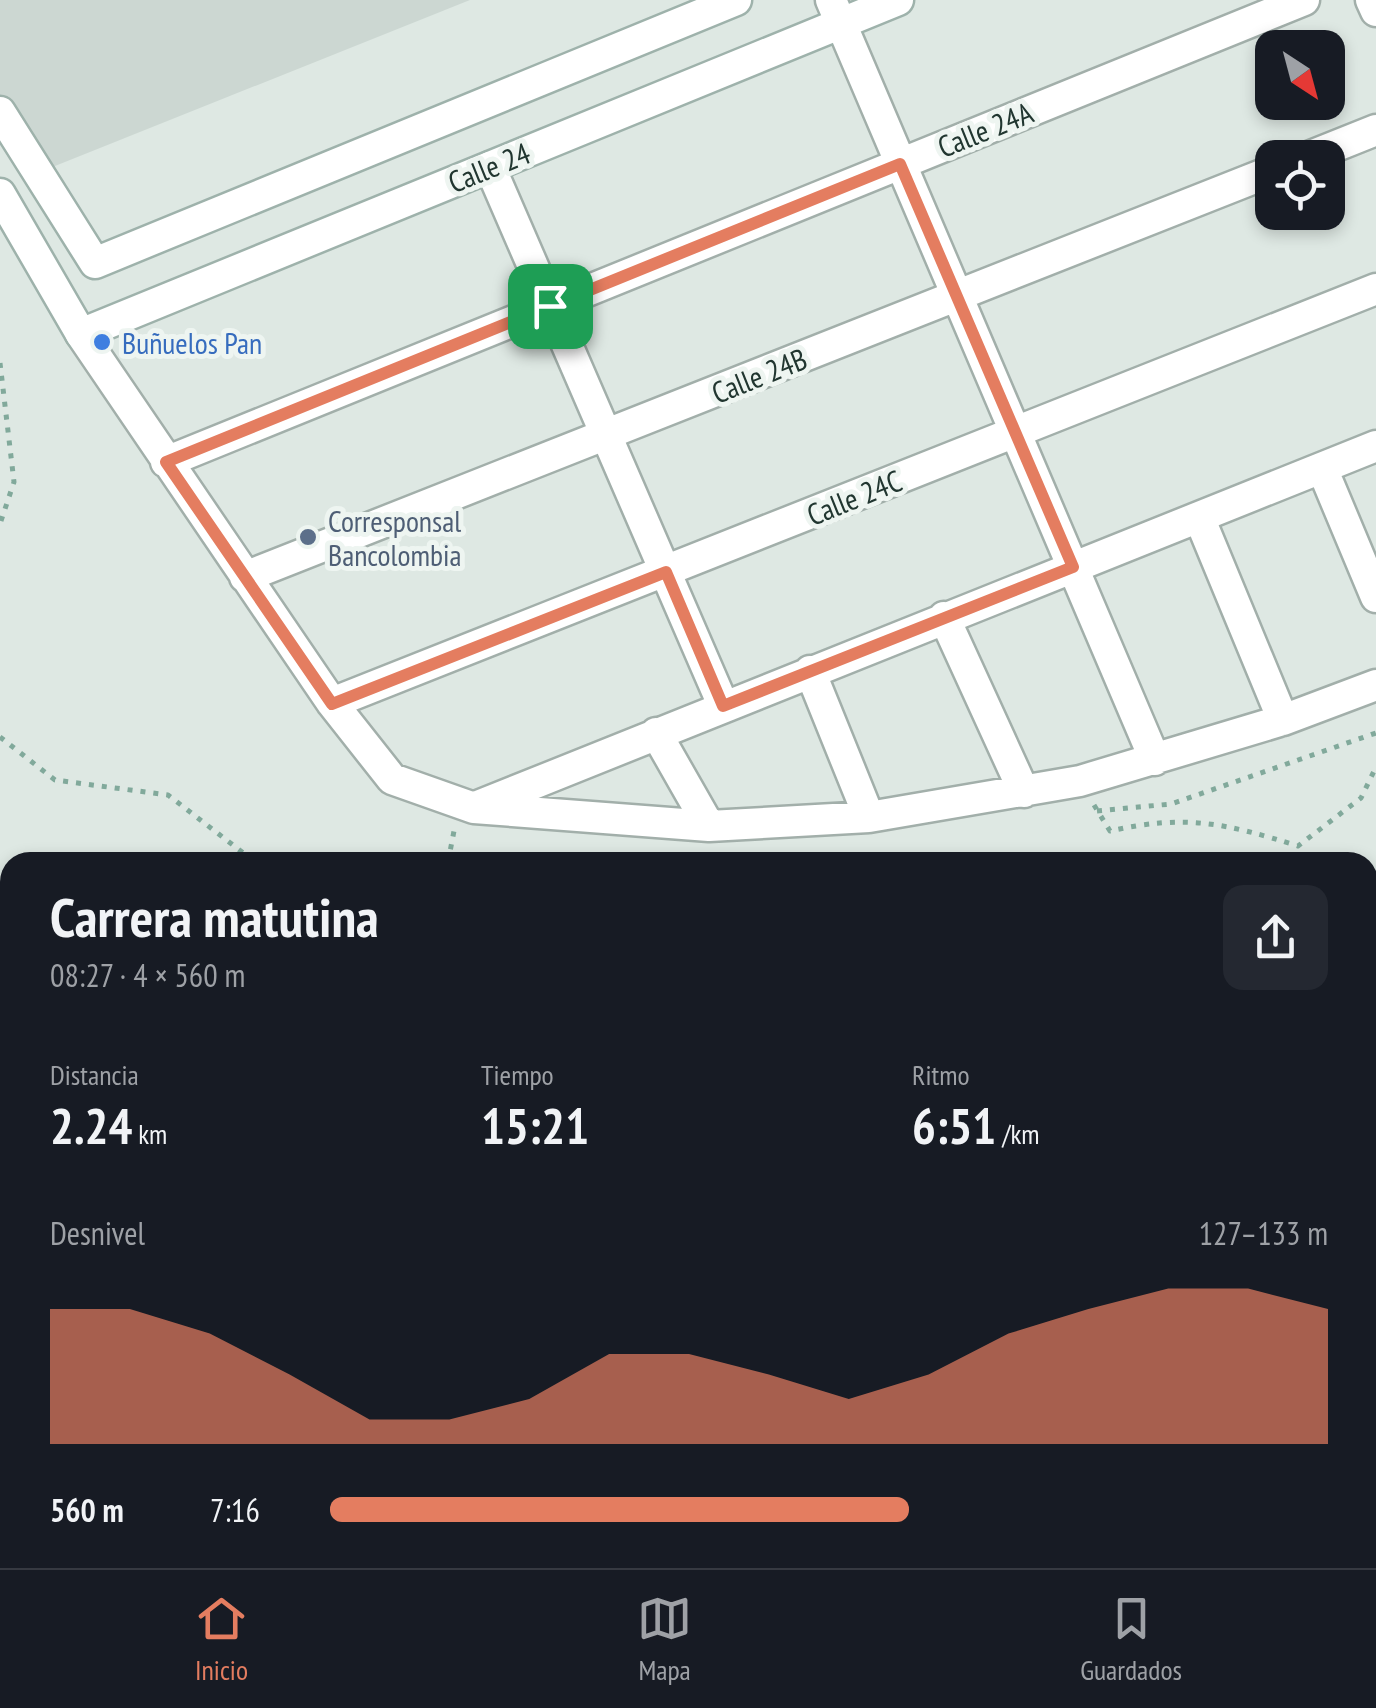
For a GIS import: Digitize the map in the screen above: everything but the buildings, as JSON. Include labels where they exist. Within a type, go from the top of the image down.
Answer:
[{"type":"street","name":"Calle 24","points":[[0,112],[95,263],[736,0]]},
{"type":"street","name":"Calle 24","points":[[80,334],[490,167],[836,12],[898,0]]},
{"type":"street","name":"Calle 24A","points":[[166,462],[1304,0]]},
{"type":"street","points":[[1372,0],[1376,11]]},
{"type":"street","points":[[836,12],[1156,760]]},
{"type":"street","points":[[1345,142],[1376,130]]},
{"type":"street","points":[[490,167],[723,706]]},
{"type":"street","name":"Calle 24B","points":[[244,577],[1255,178]]},
{"type":"street","points":[[0,194],[80,334],[332,704],[392,779],[464,819],[709,826],[869,817],[1080,780],[1283,720],[1376,685]]},
{"type":"street","name":"Calle 24C","points":[[332,704],[1376,289]]},
{"type":"street","points":[[464,819],[656,733],[1376,446]]},
{"type":"street","points":[[1322,468],[1376,597]]},
{"type":"street","points":[[1199,517],[1283,720]]},
{"type":"street","points":[[944,617],[1024,792]]},
{"type":"street","points":[[810,671],[869,817]]},
{"type":"street","points":[[656,733],[709,826]]},
{"type":"path","points":[[0,363],[14,482],[0,524]]},
{"type":"path","points":[[1097,811],[1171,804],[1376,733]]},
{"type":"path","points":[[0,736],[55,780],[168,795],[243,852]]},
{"type":"path","points":[[1080,780],[1110,831],[1182,820],[1246,830],[1298,846],[1361,798],[1374,783],[1376,766]]},
{"type":"path","points":[[452,852],[464,819]]},
{"type":"shaded area","points":[[0,0],[470,0],[45,170],[0,98]]},
{"type":"place","name":"Buñuelos Pan","points":[[102,342]]},
{"type":"place","name":"Corresponsal Bancolombia","points":[[308,537]]},
{"type":"route","points":[[900,164],[1073,567],[723,706],[666,572],[332,704],[166,462],[550,306],[900,164]]}]
